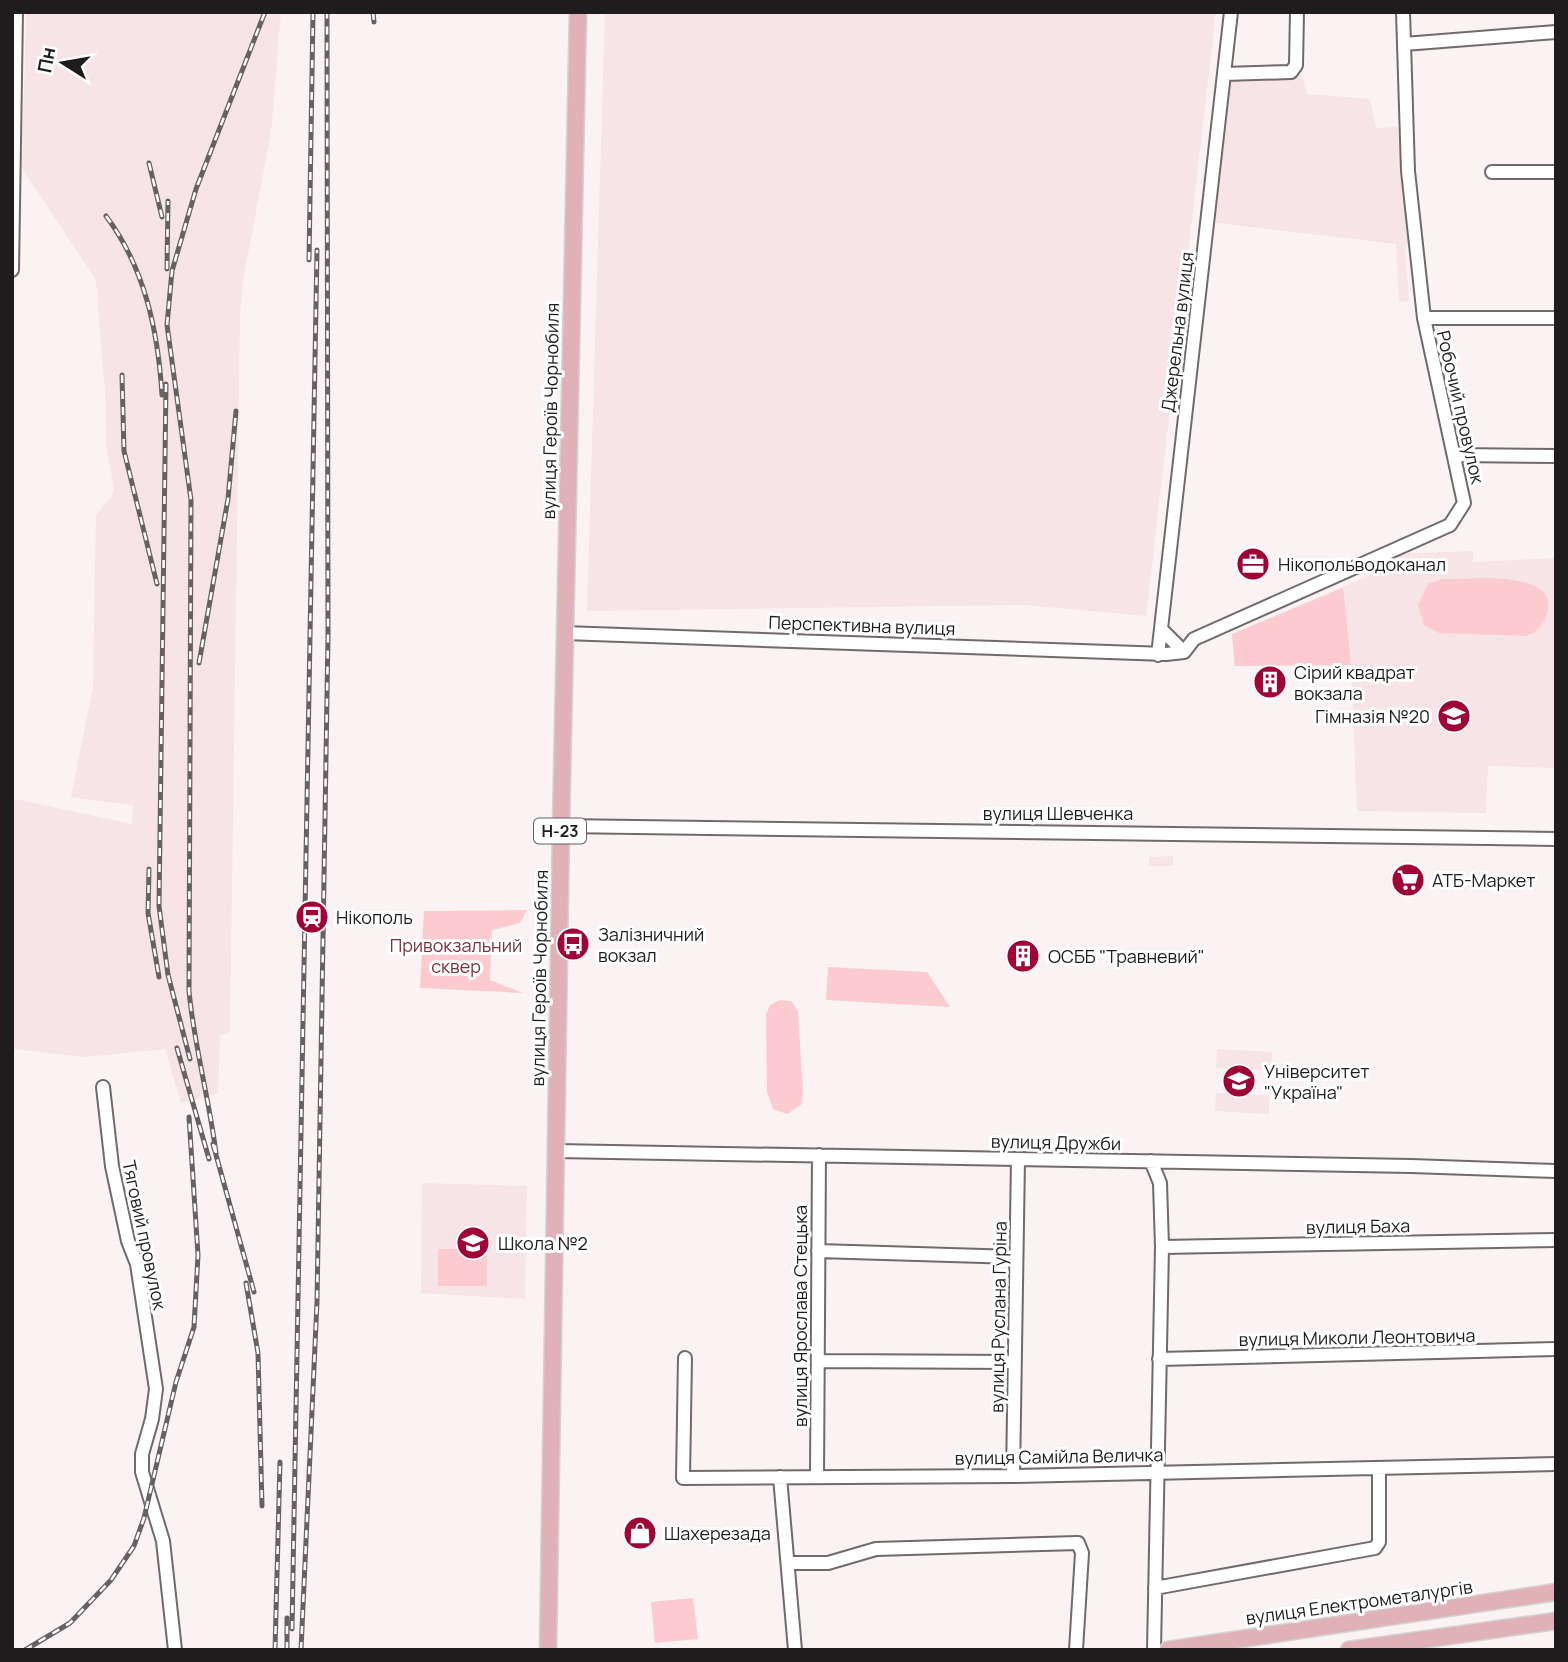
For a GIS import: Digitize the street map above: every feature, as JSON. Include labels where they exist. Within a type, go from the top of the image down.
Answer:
[{"type":"main road","name":"вулиця Героїв Чорнобиля","points":[[548,1650],[564,633],[578,12]]},
{"type":"main road","name":"вулиця Електрометалургів","points":[[1168,1650],[1556,1592]]},
{"type":"main road","points":[[1349,1650],[1556,1621]]},
{"type":"street","points":[[12,270],[16,12]]},
{"type":"street","name":"Джерельна вулиця","points":[[1158,655],[1231,12]]},
{"type":"street","points":[[1224,75],[1291,72],[1296,65],[1297,12]]},
{"type":"street","name":"Робочий провулок","points":[[1184,652],[1194,639],[1450,525],[1464,503],[1424,318],[1408,171],[1403,12]]},
{"type":"street","points":[[1404,44],[1556,32]]},
{"type":"street","points":[[1492,172],[1556,172]]},
{"type":"street","points":[[1424,318],[1556,318]]},
{"type":"street","points":[[1455,456],[1556,456]]},
{"type":"street","points":[[1161,629],[1184,652]]},
{"type":"street","name":"Перспективна вулиця","points":[[564,633],[1158,655]]},
{"type":"street","points":[[1158,655],[1184,652]]},
{"type":"street","name":"вулиця Шевченка","points":[[561,825],[1556,838]]},
{"type":"street","name":"Тяговий провулок","points":[[103,1087],[112,1166],[128,1241],[137,1264],[156,1389],[152,1419],[142,1454],[142,1472],[163,1541],[175,1650]]},
{"type":"street","name":"вулиця Дружби","points":[[556,1151],[1556,1171]]},
{"type":"street","name":"вулиця Ярослава Стецька","points":[[817,1477],[819,1155]]},
{"type":"street","name":"вулиця Руслана Гуріна","points":[[1013,1476],[1018,1159]]},
{"type":"street","points":[[1151,1161],[1160,1183],[1162,1247],[1154,1650]]},
{"type":"street","name":"вулиця Баха","points":[[1162,1247],[1556,1240]]},
{"type":"street","points":[[818,1251],[1016,1257]]},
{"type":"street","name":"вулиця Миколи Леонтовича","points":[[1159,1359],[1556,1349]]},
{"type":"street","name":"вулиця Самійла Величка","points":[[685,1358],[683,1478],[1013,1476],[1556,1464]]},
{"type":"street","points":[[818,1361],[1015,1362]]},
{"type":"street","points":[[1155,1588],[1375,1548],[1379,1542],[1378,1468]]},
{"type":"street","points":[[780,1477],[795,1650]]},
{"type":"street","points":[[788,1563],[828,1563],[876,1549],[1078,1543],[1082,1553],[1076,1650]]},
{"type":"shaded area","points":[[26,12],[281,12],[271,133],[243,280],[240,314],[230,1031],[220,1036],[218,1093],[181,1103],[165,1049],[84,1057],[14,1049],[12,806],[15,799],[132,824],[133,805],[71,797],[93,687],[96,515],[112,496],[114,488],[106,445],[105,393],[96,280],[22,168]]},
{"type":"shaded area","points":[[605,12],[1216,12],[1146,616],[1026,605],[587,611]]},
{"type":"shaded area","points":[[1301,74],[1307,94],[1370,99],[1376,128],[1397,127],[1410,244],[1405,245],[1409,301],[1399,302],[1396,244],[1209,222],[1227,77]]},
{"type":"shaded area","name":"Гімназія №20","points":[[1473,551],[1473,562],[1556,558],[1556,768],[1488,766],[1486,813],[1357,811],[1351,665],[1235,666],[1232,634],[1392,566],[1391,554]]},
{"type":"shaded area","points":[[1173,856],[1173,866],[1149,866],[1149,857]]},
{"type":"shaded area","name":"Університет \"Україна\"","points":[[1217,1049],[1272,1052],[1271,1070],[1244,1069],[1243,1094],[1269,1096],[1269,1114],[1215,1111],[1216,1093],[1233,1094],[1234,1069],[1216,1068]]},
{"type":"shaded area","name":"Школа №2","points":[[422,1183],[527,1186],[525,1299],[421,1293]]},
{"type":"green space","points":[[1490,578],[1526,583],[1540,589],[1547,599],[1546,617],[1540,628],[1526,636],[1439,633],[1424,625],[1418,605],[1428,584],[1443,579]]},
{"type":"green space","points":[[1343,588],[1351,665],[1235,666],[1232,634]]},
{"type":"green space","name":"Привокзальний сквер","points":[[527,910],[520,923],[492,930],[490,980],[523,993],[420,988],[424,911]]},
{"type":"green space","points":[[828,967],[927,972],[950,1007],[826,1000]]},
{"type":"green space","points":[[780,1000],[791,1001],[798,1011],[803,1092],[801,1105],[787,1114],[773,1109],[767,1092],[766,1014],[770,1005]]},
{"type":"green space","points":[[438,1249],[487,1249],[487,1286],[438,1286]]},
{"type":"green space","points":[[693,1598],[698,1639],[655,1643],[651,1602]]},
{"type":"railway","points":[[216,1153],[189,991],[191,500],[167,325],[172,271],[196,189],[265,12]]},
{"type":"railway","points":[[309,260],[313,12]]},
{"type":"railway","points":[[301,1650],[317,1302],[328,636],[327,12]]},
{"type":"railway","points":[[373,12],[374,22]]},
{"type":"railway","points":[[149,163],[162,217]]},
{"type":"railway","points":[[167,269],[168,201]]},
{"type":"railway","points":[[106,216],[131,257],[147,301],[157,347],[162,395]]},
{"type":"railway","points":[[292,1629],[317,250]]},
{"type":"railway","points":[[122,375],[124,451],[157,584]]},
{"type":"railway","points":[[166,384],[159,906],[168,975],[190,1059]]},
{"type":"railway","points":[[199,663],[228,499],[236,411]]},
{"type":"railway","points":[[149,869],[148,913],[159,977]]},
{"type":"railway","points":[[177,1048],[209,1159]]},
{"type":"railway","points":[[25,1650],[70,1623],[111,1580],[134,1546],[144,1518],[176,1382],[194,1327],[198,1255],[189,1117]]},
{"type":"railway","points":[[213,1144],[254,1292]]},
{"type":"railway","points":[[246,1283],[258,1353],[262,1506]]},
{"type":"railway","points":[[275,1650],[280,1462]]},
{"type":"railway","points":[[287,1618],[287,1650]]},
{"type":"place","name":"Нікопольводоканал","points":[[1253,564]]},
{"type":"place","name":"Сірий квадрат вокзала","points":[[1270,682]]},
{"type":"place","name":"Гімназія №20","points":[[1454,716]]},
{"type":"place","name":"АТБ-Маркет","points":[[1408,880]]},
{"type":"place","name":"Нікополь","points":[[312,917]]},
{"type":"place","name":"Залізничний вокзал","points":[[573,944]]},
{"type":"place","name":"ОСББ \"Травневий\"","points":[[1023,956]]},
{"type":"place","name":"Університет \"Україна\"","points":[[1239,1081]]},
{"type":"place","name":"Школа №2","points":[[473,1243]]},
{"type":"place","name":"Шахерезада","points":[[640,1533]]}]
